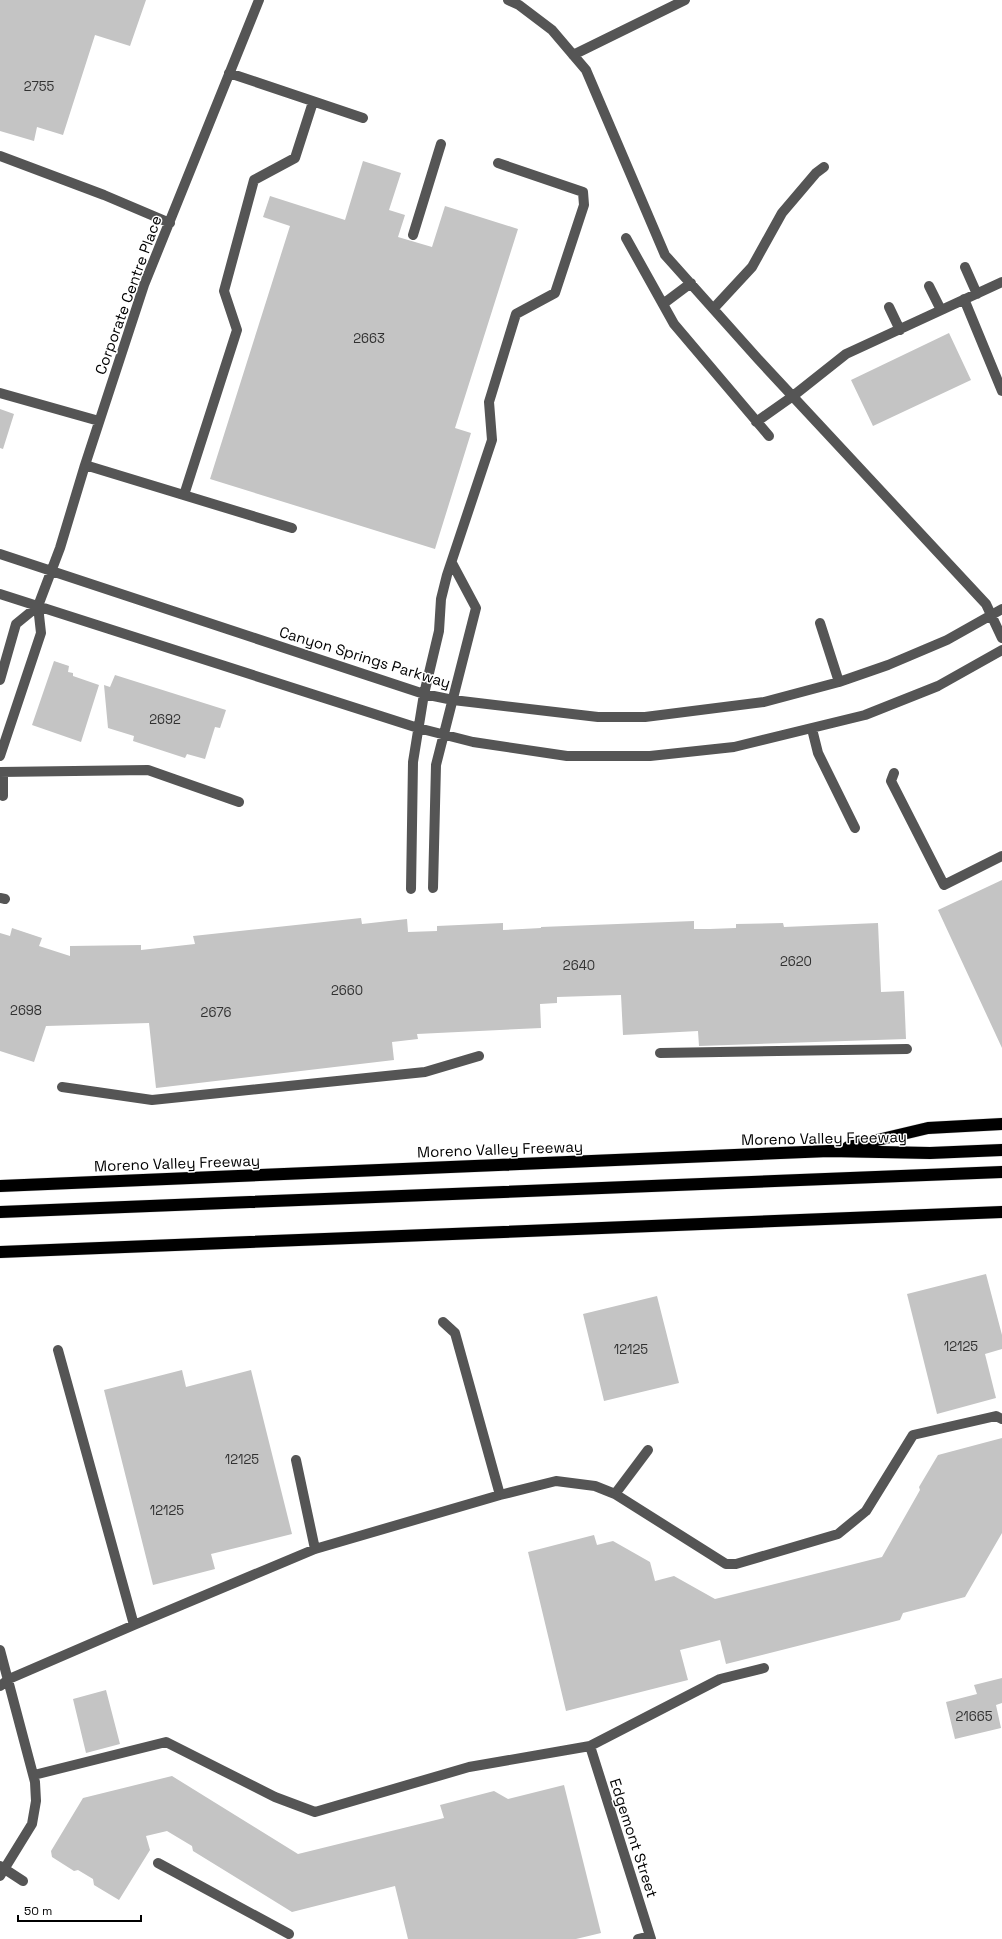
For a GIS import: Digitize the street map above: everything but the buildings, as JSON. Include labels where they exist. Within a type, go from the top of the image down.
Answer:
[{"type":"highway","points":[[829,1151],[928,1128],[1002,1124]]},
{"type":"highway","name":"Moreno Valley Freeway","points":[[0,1186],[829,1151],[930,1153],[1002,1150]]},
{"type":"highway","points":[[0,1212],[1002,1172]]},
{"type":"highway","points":[[0,1252],[1002,1212]]},
{"type":"street","name":"Corporate Centre Place","points":[[38,606],[60,548],[84,464],[144,285],[259,0]]},
{"type":"street","points":[[508,0],[519,5],[552,30],[586,70],[665,255],[793,396],[986,604],[1002,638]]},
{"type":"street","points":[[573,55],[685,0]]},
{"type":"street","points":[[229,74],[363,118]]},
{"type":"street","points":[[184,495],[236,330],[224,291],[254,180],[295,158],[313,102]]},
{"type":"street","points":[[413,235],[441,144]]},
{"type":"street","points":[[0,156],[170,222]]},
{"type":"street","points":[[411,889],[413,762],[418,728],[424,694],[439,631],[441,599],[447,575],[492,440],[489,402],[516,314],[555,293],[584,205],[583,192],[498,163]]},
{"type":"street","points":[[714,308],[752,267],[782,213],[816,173],[824,167]]},
{"type":"street","points":[[626,238],[674,324],[769,436]]},
{"type":"street","points":[[965,267],[977,294]]},
{"type":"street","points":[[756,422],[793,396],[846,354],[1002,282]]},
{"type":"street","points":[[662,304],[691,283]]},
{"type":"street","points":[[929,286],[941,310]]},
{"type":"street","points":[[964,299],[1002,392]]},
{"type":"street","points":[[890,307],[900,330]]},
{"type":"street","points":[[0,393],[99,421]]},
{"type":"street","points":[[84,464],[292,528]]},
{"type":"street","name":"Canyon Springs Parkway","points":[[0,554],[424,694],[452,700],[598,717],[645,717],[764,702],[839,682],[888,665],[947,640],[1002,609]]},
{"type":"street","points":[[433,888],[436,765],[476,608],[452,563]]},
{"type":"street","points":[[0,594],[418,728],[473,742],[567,756],[650,756],[734,747],[812,729],[865,715],[938,686],[1002,650]]},
{"type":"street","points":[[0,680],[16,624],[38,606]]},
{"type":"street","points":[[0,756],[41,633],[38,606]]},
{"type":"street","points":[[820,623],[839,682]]},
{"type":"street","points":[[812,729],[818,752],[855,828]]},
{"type":"street","points":[[3,796],[3,777],[0,773],[148,770],[239,802]]},
{"type":"street","points":[[894,773],[891,781],[944,885],[1002,856]]},
{"type":"street","points":[[660,1053],[907,1049]]},
{"type":"street","points":[[62,1087],[152,1100],[425,1072],[479,1056]]},
{"type":"street","points":[[443,1322],[455,1333],[500,1495]]},
{"type":"street","points":[[58,1350],[134,1625]]},
{"type":"street","points":[[0,1686],[5,1680],[315,1550],[500,1495],[556,1481],[595,1486],[615,1494],[726,1564],[736,1564],[838,1534],[847,1528],[866,1511],[913,1435],[996,1416],[1002,1419]]},
{"type":"street","points":[[615,1494],[648,1450]]},
{"type":"street","points":[[296,1460],[315,1550]]},
{"type":"street","points":[[0,1650],[5,1680],[34,1775],[36,1801],[32,1824],[2,1870],[23,1881]]},
{"type":"street","points":[[34,1775],[166,1742],[275,1797],[315,1812],[469,1767],[590,1746],[720,1679],[764,1668]]},
{"type":"street","name":"Edgemont Street","points":[[590,1746],[650,1938]]},
{"type":"street","points":[[158,1863],[289,1934]]},
{"type":"street","points":[[638,1939],[650,1938]]}]
